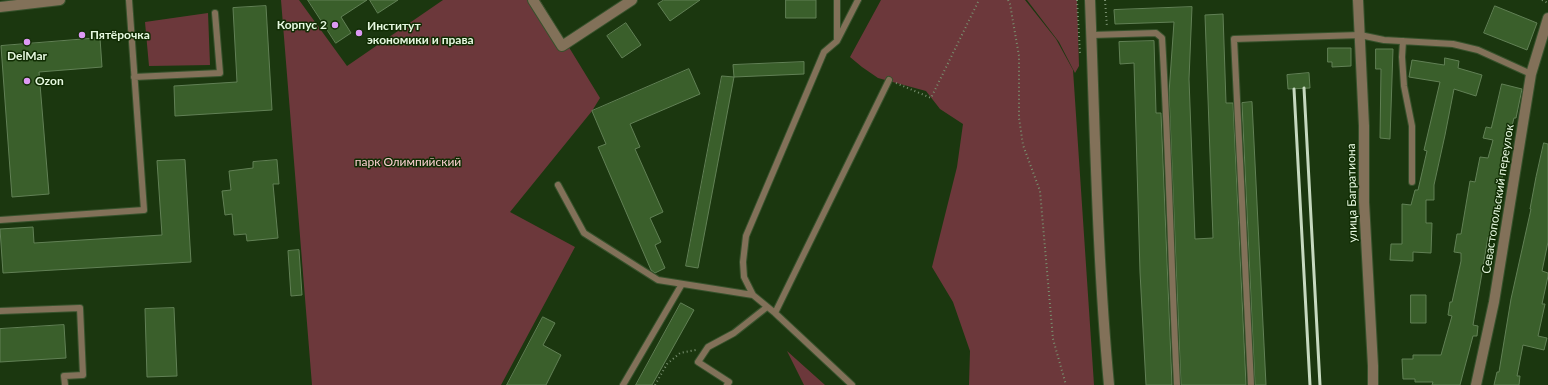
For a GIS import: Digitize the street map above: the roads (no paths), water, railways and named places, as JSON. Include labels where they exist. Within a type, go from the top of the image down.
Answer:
[{"type":"street","points":[[0,7],[60,0]]},
{"type":"street","points":[[533,0],[562,46],[632,0]]},
{"type":"street","points":[[1090,0],[1094,130],[1105,341],[1109,385]]},
{"type":"street","name":"улица Багратиона","points":[[1358,0],[1364,126],[1364,202],[1373,385]]},
{"type":"street","name":"Севастопольский переулок","points":[[1476,385],[1494,302],[1531,74],[1548,18]]},
{"type":"lane","points":[[0,220],[144,210],[137,94],[134,77],[129,0]]},
{"type":"lane","points":[[837,0],[837,41]]},
{"type":"lane","points":[[852,385],[846,383],[775,313],[753,294],[744,277],[743,262],[746,236],[824,52],[837,41],[858,0]]},
{"type":"lane","points":[[134,77],[220,73],[216,13]]},
{"type":"lane","points":[[1092,36],[1156,33],[1162,38],[1167,122],[1170,243],[1177,385]]},
{"type":"lane","points":[[1251,385],[1234,39],[1360,35],[1403,41],[1453,44],[1478,50],[1531,74]]},
{"type":"lane","points":[[1403,41],[1402,57],[1404,86],[1412,126],[1412,182]]},
{"type":"lane","points":[[775,313],[889,80]]},
{"type":"lane","points":[[558,185],[584,233],[658,280],[753,294]]},
{"type":"lane","points":[[623,385],[682,284]]},
{"type":"lane","points":[[727,385],[729,382],[698,362],[708,347],[734,333],[768,307]]},
{"type":"lane","points":[[0,311],[80,308],[83,374],[64,376],[65,385]]},
{"type":"railway","points":[[1304,88],[1320,385]]},
{"type":"railway","points":[[1294,89],[1310,385]]},
{"type":"place","name":"Корпус 2","points":[[335,25]]},
{"type":"place","name":"Институт экономики и права","points":[[359,33]]},
{"type":"place","name":"Пятёрочка","points":[[82,35]]},
{"type":"place","name":"DelMar","points":[[27,42]]},
{"type":"place","name":"Ozon","points":[[27,81]]},
{"type":"park label","name":"парк Олимпийский","points":[[408,162]]}]
